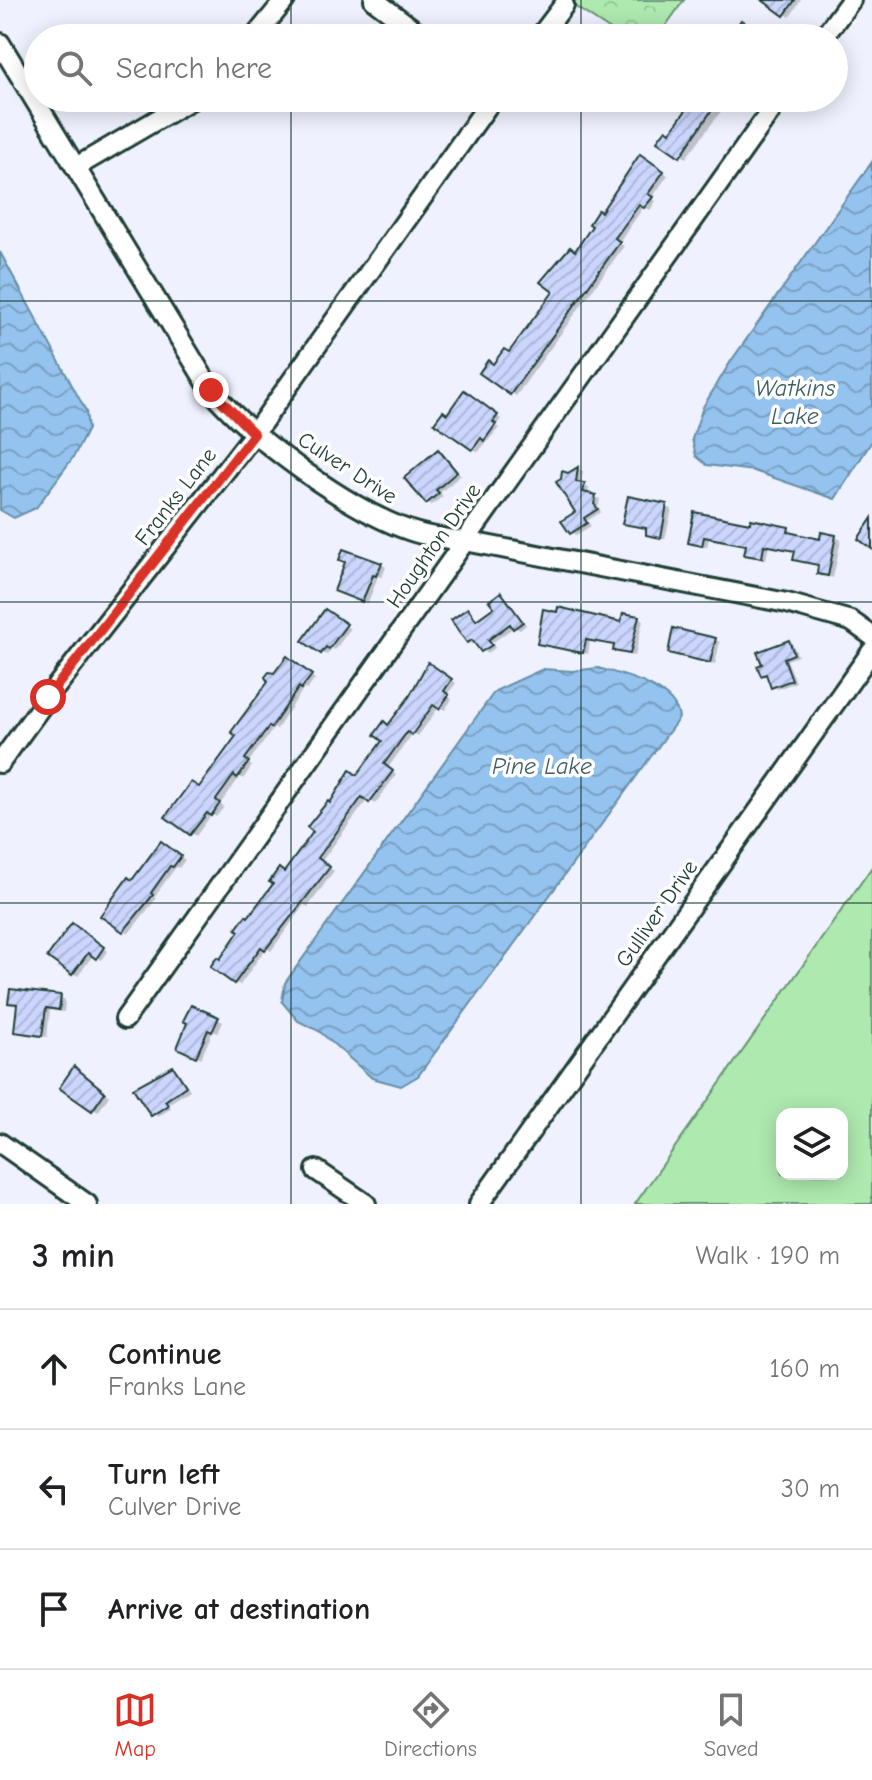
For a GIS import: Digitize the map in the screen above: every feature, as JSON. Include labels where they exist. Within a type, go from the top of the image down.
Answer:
[{"type":"street","points":[[265,24],[285,0]]},
{"type":"street","points":[[374,0],[406,24]]},
{"type":"street","points":[[833,24],[851,0]]},
{"type":"street","points":[[550,24],[564,5]]},
{"type":"street","name":"Culver Drive","points":[[0,43],[24,82]]},
{"type":"street","name":"Culver Drive","points":[[42,112],[211,390],[254,434],[341,496],[393,524],[425,536],[787,603],[851,621],[872,636]]},
{"type":"street","points":[[76,167],[170,112]]},
{"type":"street","name":"Franks Lane","points":[[0,763],[254,434],[483,112]]},
{"type":"street","name":"Houghton Drive","points":[[125,1019],[770,112]]},
{"type":"street","name":"Gulliver Drive","points":[[479,1204],[872,651]]},
{"type":"street","points":[[0,1143],[87,1204]]},
{"type":"street","points":[[316,1170],[366,1204]]},
{"type":"green space","points":[[565,0],[684,0],[667,24],[602,24]]},
{"type":"green space","points":[[872,867],[872,1204],[635,1204]]},
{"type":"water","name":"Watkins Lake","points":[[872,162],[872,441],[835,499],[754,471],[707,465],[696,456],[692,439],[703,407],[731,361]]},
{"type":"water","points":[[0,252],[86,411],[88,429],[74,456],[36,508],[14,518],[0,510]]},
{"type":"water","name":"Pine Lake","points":[[598,668],[659,690],[676,707],[679,718],[418,1076],[401,1086],[372,1078],[319,1031],[298,1021],[282,1002],[285,983],[495,691],[543,669],[572,671]]},
{"type":"building","points":[[762,0],[795,0],[784,16]]},
{"type":"building","points":[[685,112],[711,112],[680,157],[657,141],[666,129],[670,132]]},
{"type":"building","points":[[640,154],[664,171],[648,194],[653,197],[644,208],[639,205],[615,238],[620,242],[510,395],[479,373],[488,360],[493,364],[504,349],[509,352],[553,292],[540,282],[570,247],[575,251],[592,226],[589,224],[598,210],[601,212]]},
{"type":"building","points":[[464,390],[498,415],[493,422],[496,424],[484,441],[481,438],[472,450],[434,423],[443,411],[447,414]]},
{"type":"building","points":[[438,449],[457,472],[436,490],[439,493],[426,504],[404,478]]},
{"type":"building","points":[[578,467],[576,482],[585,483],[583,492],[596,495],[594,504],[598,509],[584,518],[587,523],[570,534],[561,521],[575,512],[556,482],[561,479],[562,471],[568,473]]},
{"type":"building","points":[[628,496],[667,504],[661,538],[646,535],[646,528],[622,524]]},
{"type":"building","points":[[694,512],[789,527],[788,532],[820,539],[821,532],[836,535],[828,576],[817,574],[818,565],[793,560],[795,551],[764,545],[762,558],[744,555],[746,545],[704,537],[702,546],[688,543]]},
{"type":"building","points":[[872,518],[872,549],[858,539]]},
{"type":"building","points":[[343,549],[382,563],[376,576],[373,575],[362,602],[334,591],[345,562],[339,560]]},
{"type":"building","points":[[501,592],[523,622],[513,629],[510,624],[488,640],[492,645],[481,652],[472,640],[467,643],[451,620],[468,608],[476,620],[494,607],[489,601]]},
{"type":"building","points":[[558,607],[621,622],[623,613],[639,616],[630,654],[613,651],[614,645],[586,640],[583,653],[537,644],[543,609],[557,612]]},
{"type":"building","points":[[325,609],[347,624],[329,649],[326,647],[321,654],[302,641]]},
{"type":"building","points":[[673,628],[716,638],[710,663],[668,653]]},
{"type":"building","points":[[789,640],[794,654],[784,658],[792,680],[771,688],[766,674],[761,676],[757,666],[762,664],[757,652]]},
{"type":"building","points":[[287,656],[312,675],[301,689],[299,687],[245,759],[249,762],[237,778],[234,775],[216,800],[220,803],[211,816],[207,813],[190,835],[165,817],[191,782],[199,787],[236,736],[231,732],[268,682],[265,677],[269,672],[274,673]]},
{"type":"building","points":[[428,662],[452,679],[444,691],[449,695],[439,709],[433,705],[412,735],[407,732],[384,764],[393,771],[369,803],[362,797],[318,858],[330,867],[265,950],[261,947],[234,984],[210,967],[217,957],[220,959],[239,931],[236,929],[273,884],[269,882],[279,868],[284,872],[313,832],[307,827],[328,801],[330,803],[350,770],[357,775],[382,741],[374,735],[384,721],[388,725],[409,697]]},
{"type":"building","points":[[161,841],[181,856],[173,867],[170,866],[151,893],[153,895],[123,932],[100,916],[128,877],[132,880]]},
{"type":"building","points":[[72,923],[104,947],[96,959],[88,953],[72,975],[47,957]]},
{"type":"building","points":[[10,989],[61,995],[59,1010],[46,1008],[42,1036],[14,1032],[17,1004],[8,1003]]},
{"type":"building","points":[[191,1005],[219,1017],[212,1032],[208,1030],[196,1057],[177,1048],[187,1023],[183,1021]]},
{"type":"building","points":[[74,1066],[105,1092],[92,1111],[59,1088]]},
{"type":"building","points":[[173,1066],[186,1086],[165,1101],[168,1105],[151,1116],[133,1088]]},
{"type":"route","points":[[48,697],[254,434],[211,390]]}]
